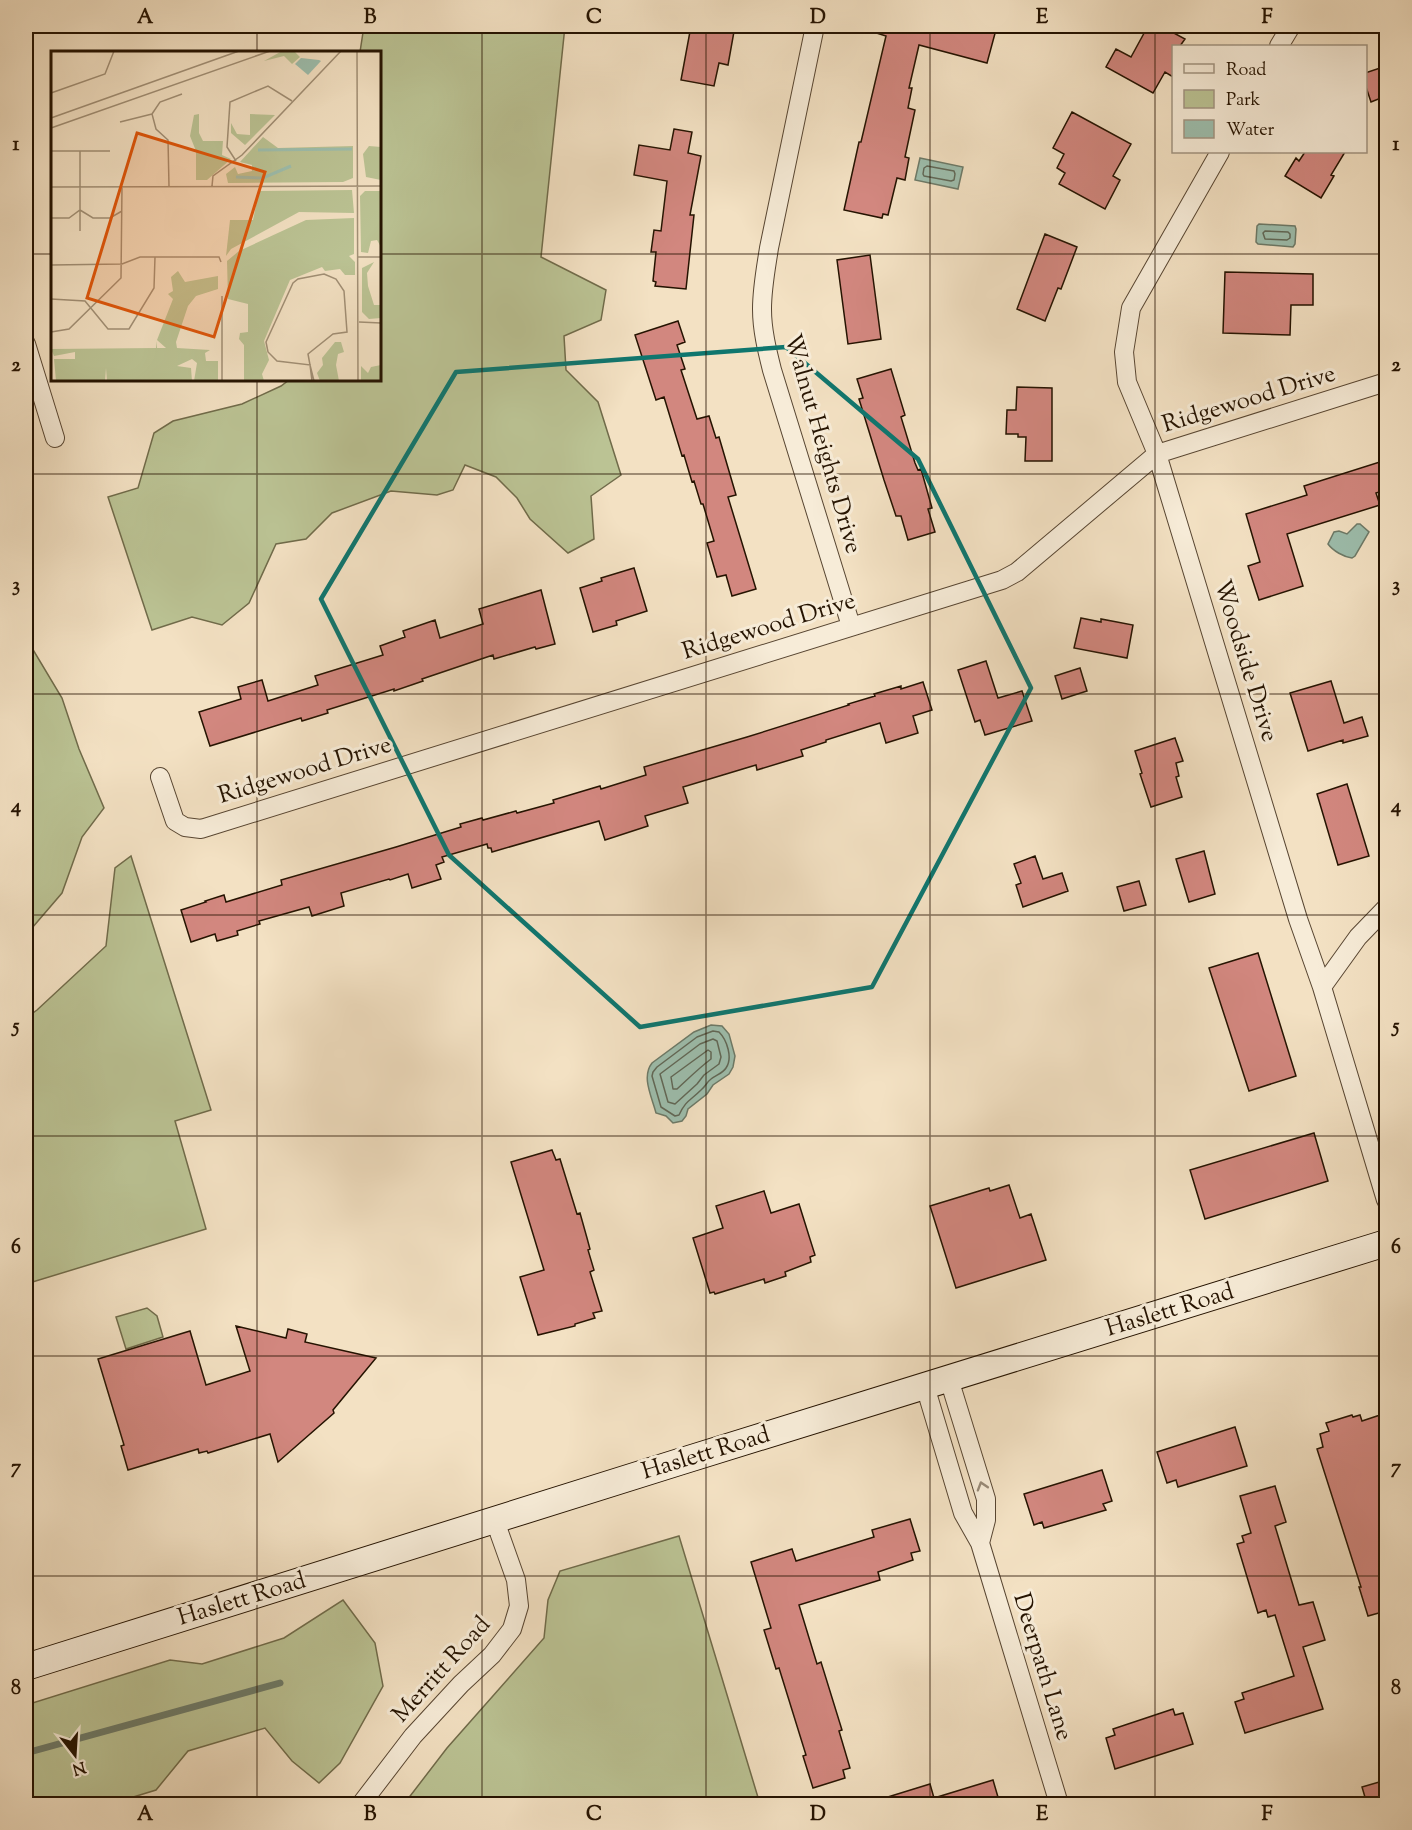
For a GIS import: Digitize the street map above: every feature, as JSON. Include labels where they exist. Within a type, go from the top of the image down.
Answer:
[{"type":"main road","name":"Haslett Road","points":[[26,1667],[1386,1243]]},
{"type":"street","name":"Walnut Heights Drive","points":[[814,26],[769,248],[762,311],[765,340],[772,370],[851,626]]},
{"type":"street","points":[[1280,45],[1291,26]]},
{"type":"street","name":"Woodside Drive","points":[[1219,153],[1131,308],[1124,352],[1127,382],[1156,454],[1386,1200]]},
{"type":"street","points":[[26,344],[55,438]]},
{"type":"street","name":"Ridgewood Drive","points":[[160,777],[174,821],[186,827],[201,829],[1002,580],[1017,572],[1156,454],[1386,382]]},
{"type":"street","points":[[1322,987],[1358,937],[1386,909]]},
{"type":"street","name":"Deerpath Lane","points":[[937,1383],[986,1499],[986,1520],[980,1543]]},
{"type":"street","name":"Deerpath Lane","points":[[937,1383],[963,1514],[980,1543],[1059,1804]]},
{"type":"street","name":"Merritt Road","points":[[361,1804],[413,1736],[461,1684],[492,1655],[512,1629],[519,1606],[516,1580],[495,1521]]},
{"type":"highlighted area","points":[[786,347],[918,459],[1031,688],[872,987],[640,1027],[449,855],[321,599],[456,372]]},
{"type":"green space","points":[[364,26],[565,26],[541,257],[606,290],[601,320],[564,336],[566,370],[598,402],[621,475],[591,496],[594,539],[568,553],[530,519],[517,498],[496,477],[465,465],[453,490],[437,495],[391,491],[332,513],[306,539],[276,544],[249,603],[222,625],[192,617],[152,630],[108,497],[138,488],[154,433],[173,421],[242,404],[288,381],[381,381],[381,51],[360,51]]},
{"type":"green space","points":[[26,607],[29,612],[32,648],[62,698],[79,749],[104,808],[82,837],[62,893],[26,935]]},
{"type":"green space","points":[[131,856],[211,1110],[175,1121],[206,1229],[26,1284],[26,1018],[106,946],[115,868]]},
{"type":"green space","points":[[147,1308],[157,1316],[163,1337],[126,1349],[116,1317]]},
{"type":"green space","points":[[679,1536],[760,1804],[404,1804],[447,1748],[544,1638],[548,1600],[560,1571]]},
{"type":"green space","points":[[343,1600],[375,1643],[383,1686],[340,1763],[319,1783],[292,1761],[265,1728],[188,1751],[156,1790],[130,1798],[132,1804],[26,1804],[26,1705],[170,1660],[202,1664],[284,1638]]},
{"type":"water","points":[[920,158],[963,167],[958,189],[915,180]]},
{"type":"water","points":[[1259,224],[1295,226],[1295,244],[1293,247],[1258,244],[1256,242]]},
{"type":"water","points":[[1357,524],[1369,532],[1355,556],[1352,558],[1342,555],[1328,544],[1334,532],[1347,534]]},
{"type":"water","points":[[711,1025],[722,1026],[729,1034],[735,1056],[733,1067],[729,1074],[713,1085],[707,1094],[688,1109],[682,1121],[673,1123],[666,1116],[656,1113],[648,1087],[647,1074],[652,1063],[694,1032]]},
{"type":"building","points":[[691,26],[735,26],[728,65],[719,63],[714,86],[681,80]]},
{"type":"building","points":[[871,26],[997,26],[987,63],[919,45],[909,88],[912,88],[908,108],[915,110],[905,157],[909,158],[905,180],[897,178],[888,215],[883,214],[882,218],[844,210],[886,36],[870,31]]},
{"type":"building","points":[[1148,26],[1161,26],[1185,39],[1181,45],[1172,45],[1172,76],[1165,72],[1153,93],[1106,67],[1116,49],[1131,57]]},
{"type":"building","points":[[1386,66],[1386,96],[1371,102],[1367,90],[1367,72]]},
{"type":"building","points":[[1072,112],[1131,144],[1113,176],[1120,180],[1105,209],[1059,184],[1065,173],[1057,168],[1064,154],[1053,148]]},
{"type":"building","points":[[674,129],[692,132],[688,153],[701,156],[690,215],[694,215],[686,289],[655,286],[656,282],[653,281],[656,252],[651,252],[654,230],[661,231],[667,181],[634,175],[639,145],[670,150]]},
{"type":"building","points":[[1304,153],[1344,153],[1321,198],[1285,176],[1296,158],[1299,161]]},
{"type":"building","points":[[1045,234],[1077,247],[1061,289],[1058,288],[1045,321],[1017,309]]},
{"type":"building","points":[[870,255],[881,339],[848,344],[837,260]]},
{"type":"building","points":[[1225,272],[1313,274],[1313,305],[1291,305],[1290,335],[1223,333]]},
{"type":"building","points":[[678,321],[685,342],[677,345],[685,369],[681,370],[697,419],[709,416],[716,438],[719,437],[736,495],[728,497],[756,589],[732,596],[726,575],[717,577],[707,543],[714,541],[703,504],[701,504],[694,481],[692,482],[684,455],[682,456],[664,397],[656,400],[635,335]]},
{"type":"building","points":[[891,369],[905,415],[901,417],[915,463],[918,470],[921,469],[932,508],[928,509],[935,532],[908,540],[901,516],[896,516],[884,480],[859,399],[863,398],[857,379]]},
{"type":"building","points":[[1017,387],[1052,388],[1052,461],[1025,461],[1026,437],[1006,434],[1007,410],[1016,410]]},
{"type":"building","points":[[1386,460],[1386,490],[1376,493],[1380,505],[1287,534],[1303,586],[1259,600],[1248,566],[1260,562],[1246,514],[1307,495],[1304,486]]},
{"type":"building","points":[[634,568],[647,611],[616,621],[617,625],[593,632],[580,588],[602,581],[601,578]]},
{"type":"building","points":[[541,590],[555,644],[536,649],[535,647],[494,659],[493,655],[394,691],[394,689],[327,710],[328,713],[302,721],[301,718],[210,746],[199,712],[241,699],[238,687],[262,680],[268,701],[318,685],[315,676],[383,655],[380,646],[405,637],[403,631],[435,620],[440,638],[483,624],[479,609]]},
{"type":"building","points":[[1081,618],[1133,625],[1127,658],[1074,648]]},
{"type":"building","points":[[986,661],[998,698],[1022,691],[1032,721],[985,735],[980,720],[975,722],[958,670]]},
{"type":"building","points":[[1080,668],[1087,691],[1062,699],[1055,676]]},
{"type":"building","points":[[1331,681],[1344,723],[1362,717],[1368,736],[1343,743],[1343,740],[1308,751],[1290,693]]},
{"type":"building","points":[[923,682],[932,710],[913,716],[918,733],[886,743],[880,723],[801,750],[803,756],[757,770],[756,765],[683,787],[688,803],[645,816],[648,826],[605,840],[599,821],[492,852],[487,844],[442,857],[444,862],[436,865],[441,879],[412,888],[408,874],[341,893],[344,906],[312,916],[309,907],[259,921],[260,924],[237,931],[238,935],[217,941],[215,934],[191,942],[181,910],[205,901],[224,895],[226,902],[282,885],[281,880],[461,827],[460,824],[554,803],[553,800],[600,786],[601,789],[646,775],[644,767],[849,705],[875,696],[874,694]]},
{"type":"building","points":[[1175,738],[1183,761],[1176,763],[1179,776],[1176,777],[1182,797],[1151,807],[1135,751]]},
{"type":"building","points":[[1347,784],[1369,856],[1338,865],[1317,794]]},
{"type":"building","points":[[1204,851],[1215,894],[1189,902],[1176,859]]},
{"type":"building","points":[[1035,856],[1043,879],[1062,873],[1068,891],[1023,907],[1016,885],[1021,883],[1014,864]]},
{"type":"building","points":[[1139,881],[1146,905],[1124,911],[1117,887]]},
{"type":"building","points":[[1258,953],[1296,1076],[1249,1091],[1209,968]]},
{"type":"building","points":[[1314,1133],[1328,1181],[1205,1219],[1190,1170]]},
{"type":"building","points":[[552,1150],[556,1160],[560,1159],[577,1214],[580,1213],[594,1270],[590,1272],[602,1311],[593,1313],[595,1318],[575,1324],[575,1326],[538,1335],[520,1277],[544,1270],[511,1162]]},
{"type":"building","points":[[1009,1185],[1020,1218],[1031,1214],[1046,1260],[956,1288],[930,1206],[989,1188],[990,1191]]},
{"type":"building","points":[[764,1191],[771,1213],[799,1204],[815,1255],[810,1257],[811,1262],[785,1272],[786,1276],[765,1283],[764,1279],[715,1294],[710,1293],[693,1238],[723,1228],[716,1206]]},
{"type":"building","points":[[236,1326],[286,1338],[288,1329],[307,1334],[305,1342],[376,1358],[333,1410],[334,1413],[278,1462],[270,1434],[208,1453],[207,1451],[199,1453],[198,1449],[128,1470],[121,1446],[124,1445],[98,1359],[190,1331],[206,1385],[250,1371]]},
{"type":"building","points":[[1352,1415],[1353,1417],[1360,1415],[1362,1421],[1380,1415],[1383,1428],[1386,1427],[1386,1611],[1368,1616],[1317,1449],[1323,1447],[1320,1434],[1329,1431],[1326,1423]]},
{"type":"building","points":[[1235,1427],[1247,1466],[1178,1487],[1176,1480],[1167,1483],[1157,1452]]},
{"type":"building","points":[[1102,1470],[1112,1501],[1103,1504],[1106,1510],[1044,1528],[1042,1522],[1034,1525],[1024,1494]]},
{"type":"building","points":[[1275,1486],[1286,1522],[1275,1526],[1299,1605],[1313,1602],[1325,1640],[1303,1647],[1323,1709],[1245,1733],[1235,1702],[1244,1699],[1242,1693],[1294,1676],[1275,1615],[1268,1617],[1266,1610],[1258,1613],[1237,1544],[1244,1542],[1242,1536],[1251,1533],[1240,1496]]},
{"type":"building","points":[[910,1519],[920,1551],[911,1553],[913,1560],[878,1572],[880,1580],[799,1605],[817,1664],[821,1662],[842,1730],[839,1731],[850,1768],[843,1770],[845,1778],[813,1788],[803,1756],[806,1755],[779,1668],[776,1669],[764,1630],[771,1628],[751,1562],[792,1549],[796,1561],[874,1537],[872,1530]]},
{"type":"building","points":[[1173,1709],[1175,1715],[1183,1713],[1193,1744],[1115,1769],[1106,1738],[1115,1735],[1113,1729]]},
{"type":"building","points":[[993,1780],[1000,1804],[879,1804],[878,1800],[930,1784],[934,1798]]},
{"type":"building","points":[[1386,1780],[1386,1804],[1367,1804],[1362,1787]]},
{"type":"waterway","points":[[26,1753],[280,1683]]}]
